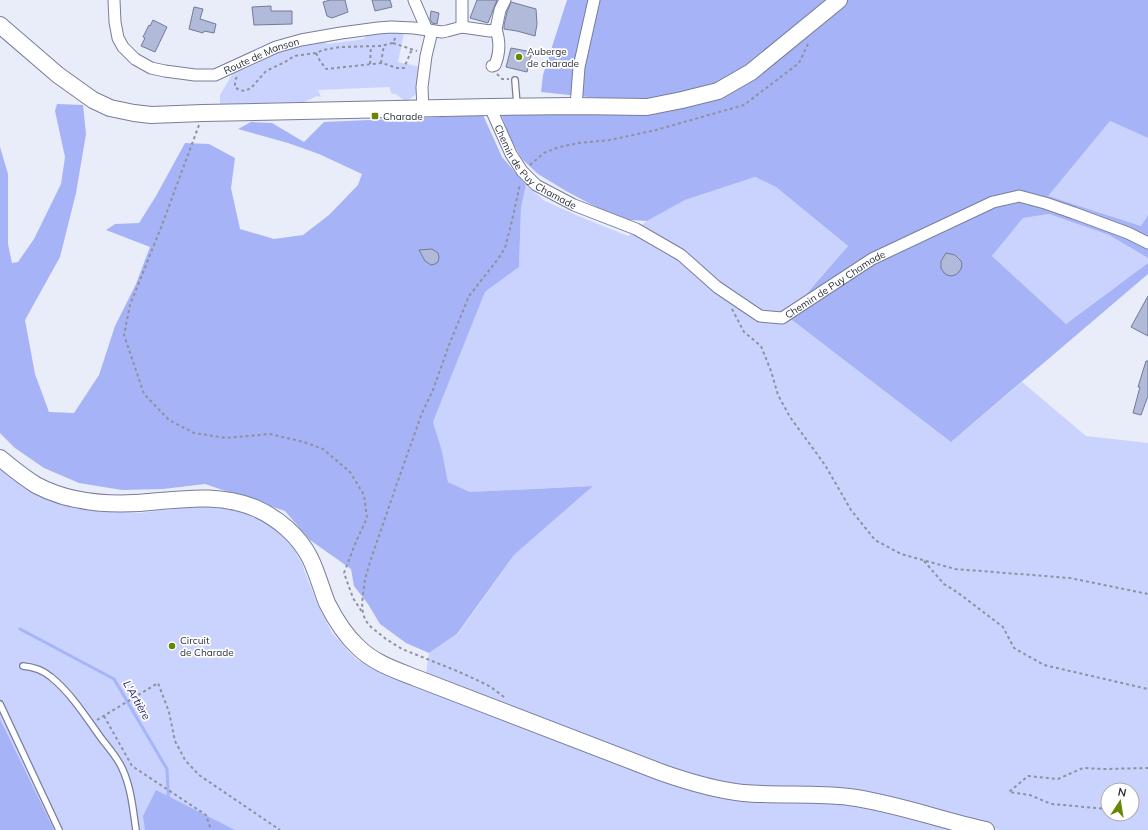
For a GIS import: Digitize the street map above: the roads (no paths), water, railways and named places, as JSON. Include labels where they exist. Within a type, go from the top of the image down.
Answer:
[{"type":"street","name":"Route de Manson","points":[[114,0],[115,22],[118,38],[123,47],[135,59],[151,68],[195,75],[215,75],[276,47],[301,40],[354,31],[399,27],[447,31],[462,27],[490,30],[496,29]]},
{"type":"street","points":[[414,0],[429,30],[422,87],[423,109]]},
{"type":"street","points":[[462,0],[462,27]]},
{"type":"street","points":[[492,66],[495,65],[498,57],[499,40],[496,29],[500,10],[505,0]]},
{"type":"street","points":[[576,106],[579,67],[594,0]]},
{"type":"street","points":[[0,25],[58,75],[92,100],[110,108],[134,113],[151,115],[490,107],[647,107],[718,91],[751,72],[839,0]]},
{"type":"street","name":"Chemin de Puy Chamade","points":[[490,107],[511,154],[522,171],[536,185],[574,205],[636,229],[681,255],[717,287],[760,316],[782,318],[872,259],[993,202],[1019,196],[1045,203],[1088,218],[1128,233],[1148,243]]},
{"type":"street","points":[[0,458],[13,469],[36,484],[48,490],[75,499],[106,503],[140,503],[206,498],[236,502],[255,508],[273,518],[296,538],[309,557],[328,604],[337,621],[350,639],[367,655],[385,665],[416,678],[663,773],[704,786],[741,792],[851,797],[986,830]]},
{"type":"lane","points":[[516,80],[517,107]]},
{"type":"lane","points":[[23,666],[36,668],[52,677],[62,686],[122,768],[131,794],[136,830]]},
{"type":"lane","points":[[0,704],[59,830]]},
{"type":"waterway","points":[[600,71],[611,52],[640,11],[664,0]]},
{"type":"waterway","name":"L'Artière","points":[[20,629],[114,679],[167,769],[169,810],[166,830]]},
{"type":"place","name":"Auberge de charade","points":[[519,57]]},
{"type":"place","name":"Charade","points":[[375,116]]},
{"type":"place","name":"Circuit de Charade","points":[[172,646]]}]
